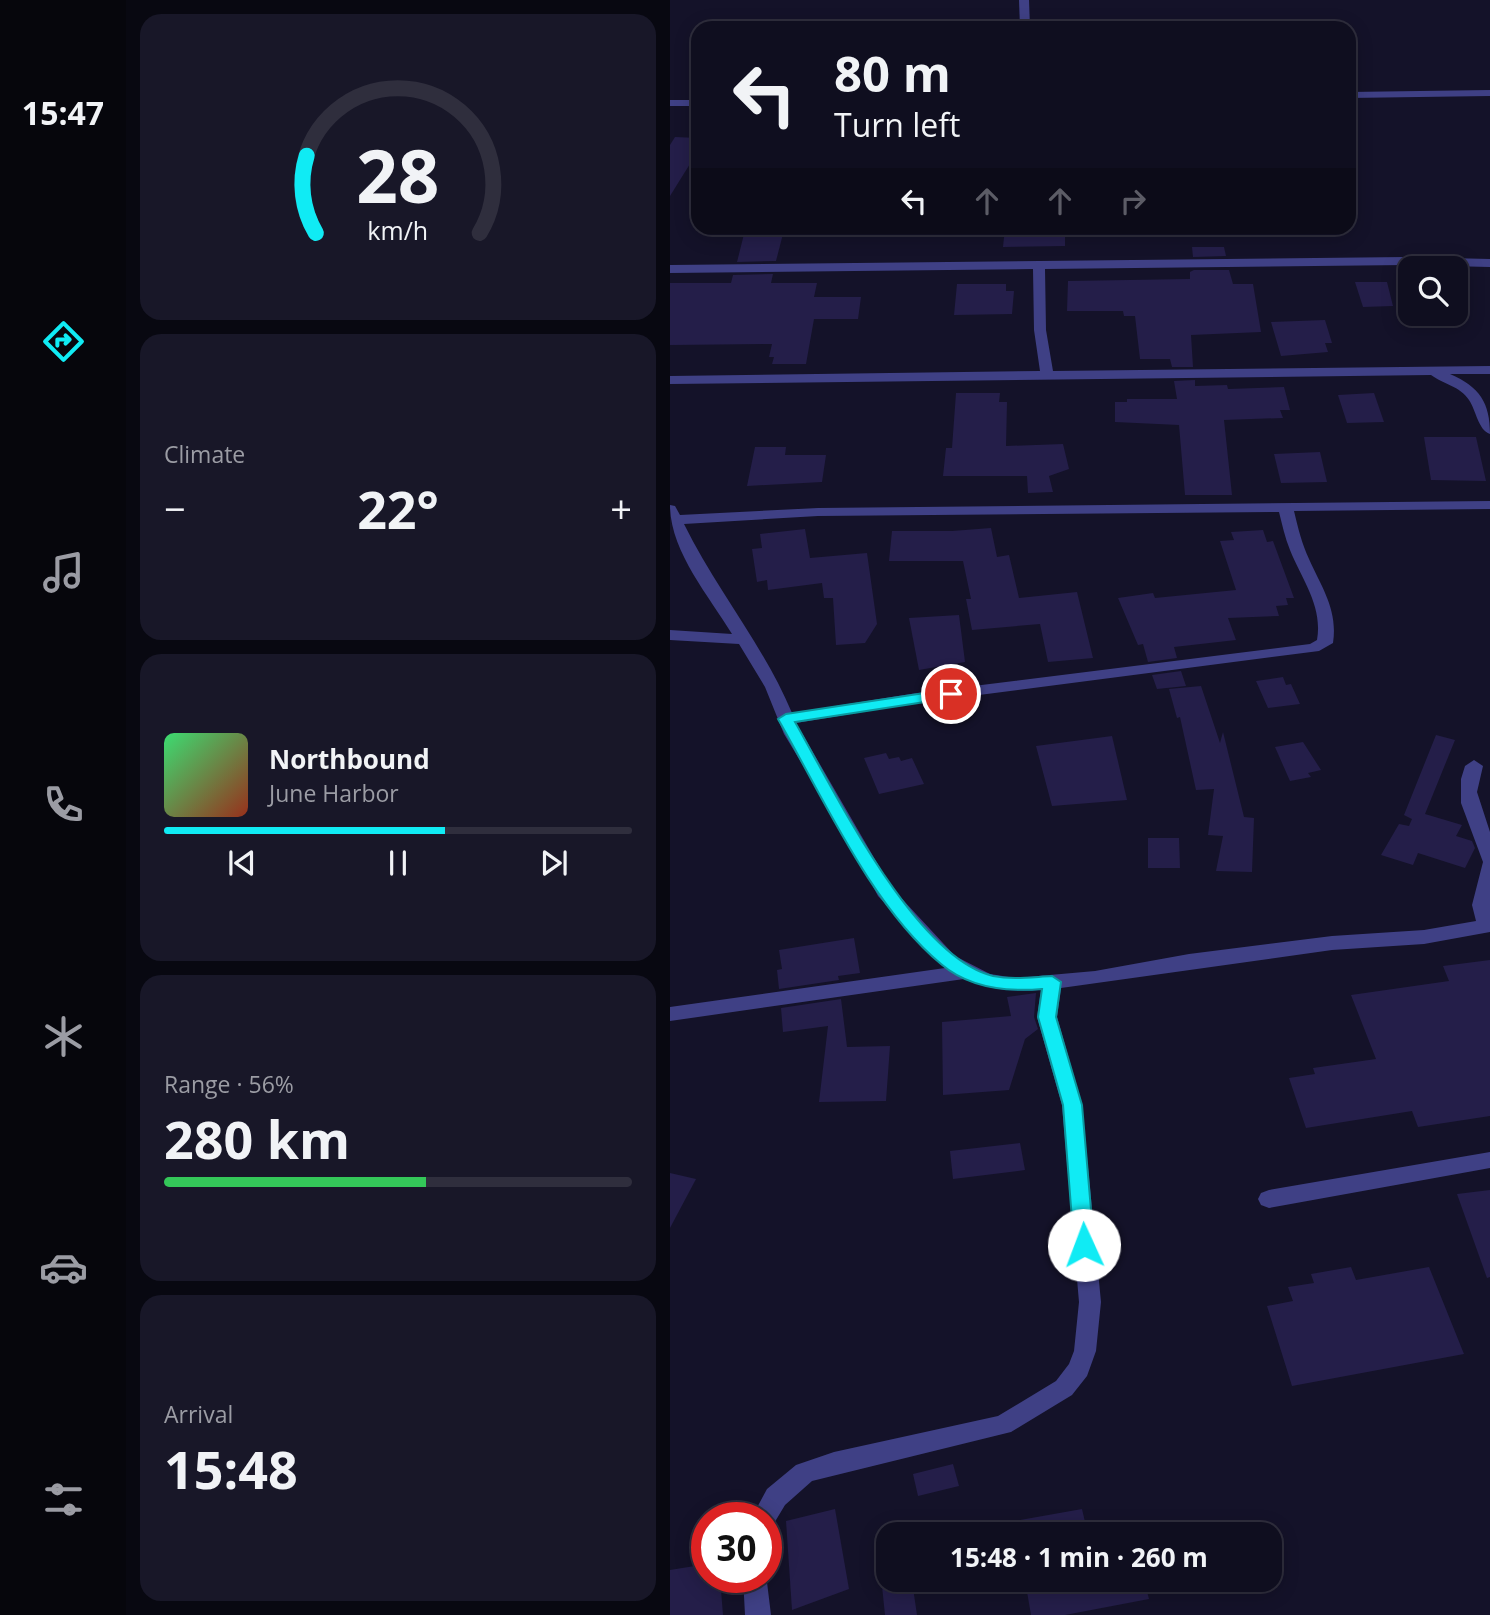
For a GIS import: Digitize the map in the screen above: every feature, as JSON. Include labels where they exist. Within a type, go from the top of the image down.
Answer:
[{"type":"street","points":[[1024,0],[1025,21]]},
{"type":"street","points":[[1356,95],[1490,93]]},
{"type":"street","points":[[670,103],[691,103]]},
{"type":"street","points":[[670,269],[1406,261],[1490,263]]},
{"type":"street","points":[[1039,267],[1040,330],[1047,376]]},
{"type":"street","points":[[670,380],[1490,370]]},
{"type":"street","points":[[1427,371],[1468,388],[1477,398],[1490,430]]},
{"type":"street","points":[[1490,505],[673,514],[694,560],[773,687],[786,719],[884,891],[948,961],[966,972],[987,981],[1015,985],[1052,982],[1332,943],[1424,937],[1488,925],[1481,905],[1490,866]]},
{"type":"street","points":[[786,719],[938,696],[1178,668],[1313,648],[1325,643],[1327,634],[1323,600],[1298,551],[1285,506]]},
{"type":"street","points":[[670,635],[744,640]]},
{"type":"street","points":[[1474,766],[1467,783],[1467,796],[1490,859]]},
{"type":"street","points":[[670,1014],[966,972]]},
{"type":"street","points":[[773,1502],[804,1473],[834,1462],[932,1443],[1004,1424],[1064,1388],[1079,1369],[1085,1350],[1091,1302],[1072,1105],[1047,1017],[1052,982]]},
{"type":"street","points":[[1269,1199],[1490,1160]]},
{"type":"street","points":[[756,1593],[758,1615]]},
{"type":"building","points":[[675,137],[691,138],[691,162],[670,196],[670,145]]},
{"type":"building","points":[[744,235],[783,235],[776,261],[737,262]]},
{"type":"building","points":[[1004,235],[1065,235],[1065,246],[1003,247]]},
{"type":"building","points":[[1192,247],[1224,247],[1226,256],[1193,257]]},
{"type":"building","points":[[1229,270],[1233,284],[1253,284],[1261,332],[1191,335],[1193,367],[1172,367],[1170,359],[1140,359],[1135,316],[1124,316],[1123,311],[1067,311],[1068,281],[1190,279],[1190,272]]},
{"type":"building","points":[[773,274],[771,283],[817,283],[814,297],[861,297],[858,319],[814,319],[806,364],[772,364],[774,357],[769,357],[772,344],[670,345],[670,283],[731,283],[733,275]]},
{"type":"building","points":[[1355,282],[1387,282],[1393,306],[1363,307]]},
{"type":"building","points":[[957,284],[1006,284],[1006,291],[1014,291],[1012,314],[954,315]]},
{"type":"building","points":[[1325,320],[1332,343],[1325,343],[1328,352],[1281,356],[1271,322]]},
{"type":"building","points":[[1195,380],[1195,386],[1227,385],[1228,389],[1284,387],[1290,410],[1280,410],[1283,418],[1224,420],[1232,495],[1185,495],[1179,425],[1115,422],[1115,402],[1127,402],[1127,399],[1177,399],[1174,381]]},
{"type":"building","points":[[956,393],[1000,393],[999,402],[1007,402],[1006,446],[1063,444],[1069,469],[1049,476],[1053,492],[1028,493],[1027,476],[943,476],[946,448],[952,448]]},
{"type":"building","points":[[1374,393],[1384,422],[1347,423],[1338,395]]},
{"type":"building","points":[[1424,437],[1476,437],[1486,481],[1431,480]]},
{"type":"building","points":[[755,447],[786,447],[785,455],[826,455],[822,482],[747,486]]},
{"type":"building","points":[[1320,452],[1327,482],[1281,483],[1274,454]]},
{"type":"building","points":[[991,528],[997,557],[1009,555],[1019,598],[1077,592],[1093,658],[1048,662],[1040,624],[972,630],[966,599],[971,599],[963,561],[889,561],[892,531]]},
{"type":"building","points":[[805,529],[810,558],[867,553],[877,624],[865,643],[836,645],[833,598],[824,598],[822,583],[768,590],[767,580],[757,582],[752,549],[762,548],[760,534]]},
{"type":"building","points":[[1263,530],[1267,542],[1273,541],[1294,598],[1286,598],[1288,605],[1276,606],[1279,616],[1228,618],[1236,640],[1174,647],[1177,658],[1148,662],[1143,644],[1138,645],[1118,598],[1153,593],[1155,598],[1236,590],[1220,541],[1234,540],[1231,532]]},
{"type":"building","points":[[959,615],[965,662],[919,670],[909,618]]},
{"type":"building","points":[[1181,671],[1186,686],[1157,689],[1152,675]]},
{"type":"building","points":[[1283,677],[1286,685],[1291,684],[1300,704],[1268,708],[1256,681]]},
{"type":"building","points":[[1201,686],[1220,743],[1223,732],[1244,817],[1254,818],[1252,872],[1216,871],[1223,836],[1208,835],[1214,789],[1196,790],[1180,717],[1177,718],[1169,689]]},
{"type":"building","points":[[1436,735],[1455,740],[1425,814],[1462,825],[1456,836],[1472,841],[1475,848],[1465,868],[1418,853],[1413,865],[1381,855],[1399,824],[1409,826],[1412,819],[1404,815]]},
{"type":"building","points":[[1112,736],[1127,800],[1052,806],[1036,746]]},
{"type":"building","points":[[1303,742],[1321,770],[1308,773],[1311,777],[1290,781],[1275,747]]},
{"type":"building","points":[[886,753],[889,759],[899,757],[901,761],[912,758],[924,784],[879,794],[864,758]]},
{"type":"building","points":[[1148,838],[1179,838],[1180,868],[1148,868]]},
{"type":"building","points":[[854,938],[860,973],[838,976],[839,980],[779,989],[777,970],[782,969],[779,950]]},
{"type":"building","points":[[1490,960],[1490,1116],[1418,1127],[1412,1111],[1306,1128],[1289,1078],[1315,1074],[1313,1068],[1376,1059],[1351,995],[1449,981],[1443,966]]},
{"type":"building","points":[[1036,993],[1034,1017],[1038,1029],[1025,1039],[1009,1090],[943,1095],[942,1022],[1011,1016],[1007,997]]},
{"type":"building","points":[[841,999],[847,1047],[890,1046],[886,1101],[819,1102],[828,1026],[783,1032],[781,1008]]},
{"type":"building","points":[[1020,1143],[1025,1170],[953,1179],[950,1151]]},
{"type":"building","points":[[670,1173],[696,1179],[670,1228]]},
{"type":"building","points":[[1490,1190],[1490,1277],[1487,1278],[1457,1194]]},
{"type":"building","points":[[1351,1267],[1356,1280],[1429,1267],[1464,1354],[1292,1386],[1267,1306],[1293,1301],[1288,1287],[1314,1283],[1311,1274]]},
{"type":"building","points":[[953,1464],[959,1486],[918,1496],[913,1474]]},
{"type":"building","points":[[835,1509],[849,1589],[792,1610],[786,1521]]},
{"type":"building","points":[[1082,1509],[1085,1522],[1008,1522]]},
{"type":"building","points":[[691,1567],[691,1593],[721,1593],[723,1615],[670,1615],[670,1570]]},
{"type":"building","points":[[883,1592],[914,1592],[917,1615],[885,1615]]},
{"type":"building","points":[[1027,1592],[1147,1592],[1149,1599],[1065,1615],[1031,1615]]},
{"type":"route","points":[[951,694],[786,719],[792,734],[862,848],[884,891],[948,961],[987,981],[1015,985],[1052,982],[1047,1017],[1072,1105],[1079,1156],[1084,1245]]}]
